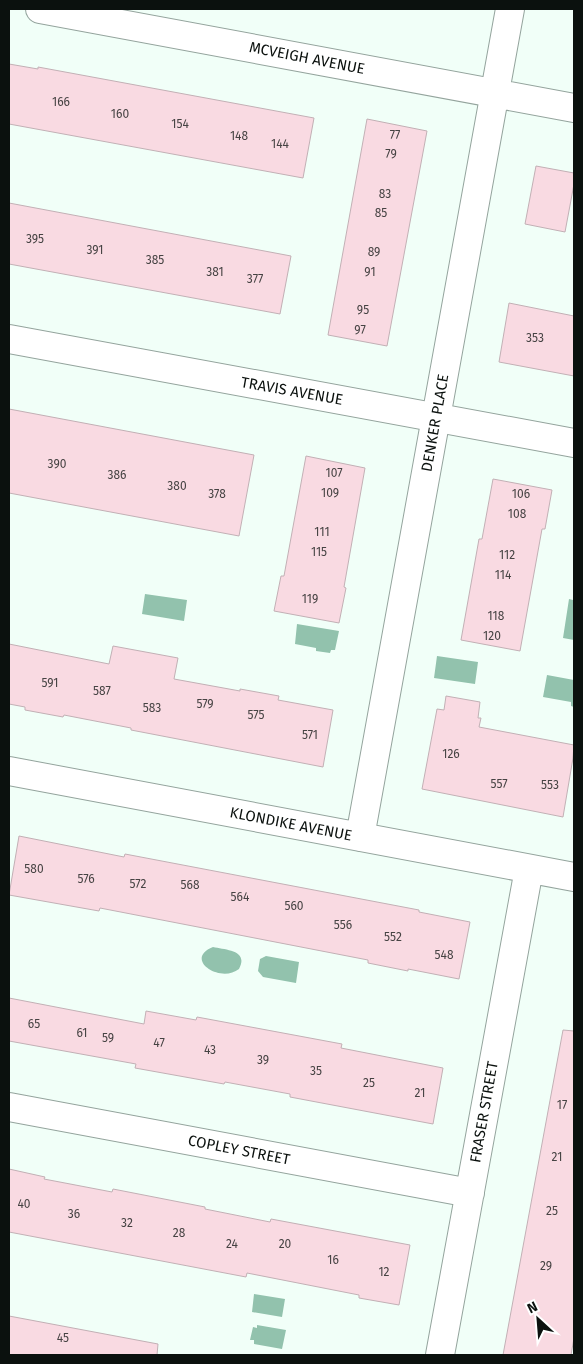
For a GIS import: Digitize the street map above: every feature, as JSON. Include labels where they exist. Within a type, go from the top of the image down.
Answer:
[{"type":"street","name":"MCVEIGH AVENUE","points":[[40,9],[574,108]]},
{"type":"street","name":"DENKER PLACE","points":[[360,837],[510,9]]},
{"type":"street","name":"TRAVIS AVENUE","points":[[9,339],[574,443]]},
{"type":"street","name":"KLONDIKE AVENUE","points":[[9,771],[574,877]]},
{"type":"street","name":"FRASER STREET","points":[[440,1355],[528,868]]},
{"type":"street","name":"COPLEY STREET","points":[[9,1107],[470,1193]]},
{"type":"shaded area","points":[[145,594],[187,600],[184,621],[142,614]]},
{"type":"shaded area","points":[[574,596],[574,640],[563,638],[569,599],[573,600]]},
{"type":"shaded area","points":[[297,624],[339,631],[335,650],[331,650],[330,653],[316,651],[316,648],[295,644]]},
{"type":"shaded area","points":[[437,656],[478,662],[475,684],[434,678]]},
{"type":"shaded area","points":[[547,675],[574,680],[574,707],[571,706],[571,702],[543,697]]},
{"type":"shaded area","points":[[213,947],[230,950],[239,954],[241,963],[239,969],[223,974],[208,968],[203,963],[202,958],[205,952]]},
{"type":"shaded area","points":[[266,956],[299,962],[296,983],[263,977],[258,971],[260,959]]},
{"type":"shaded area","points":[[254,1294],[285,1299],[282,1317],[252,1312]]},
{"type":"shaded area","points":[[257,1325],[286,1330],[282,1349],[254,1344],[254,1340],[250,1340],[253,1327],[257,1328]]},
{"type":"building","points":[[9,64],[38,69],[38,67],[314,118],[303,178],[9,124]]},
{"type":"building","points":[[367,119],[427,131],[387,346],[328,335]]},
{"type":"building","points":[[536,166],[574,173],[574,184],[565,232],[525,224]]},
{"type":"building","points":[[9,203],[291,256],[280,314],[9,264]]},
{"type":"building","points":[[509,303],[574,316],[574,376],[499,362]]},
{"type":"building","points":[[9,409],[254,455],[239,536],[9,493]]},
{"type":"building","points":[[306,456],[365,468],[339,623],[274,611],[281,576],[284,576]]},
{"type":"building","points":[[493,479],[552,490],[545,529],[542,529],[520,651],[461,640],[479,539],[482,539]]},
{"type":"building","points":[[9,644],[109,664],[113,646],[178,658],[174,679],[279,696],[278,700],[333,710],[323,767],[131,730],[131,728],[64,715],[63,717],[25,710],[25,707],[9,704]]},
{"type":"building","points":[[446,696],[480,702],[478,718],[481,718],[479,727],[574,745],[563,817],[422,789],[437,709],[444,710]]},
{"type":"building","points":[[19,836],[124,857],[125,854],[419,910],[419,912],[470,922],[459,979],[408,969],[408,971],[368,963],[368,960],[100,908],[99,911],[9,895]]},
{"type":"building","points":[[9,998],[144,1024],[146,1011],[196,1020],[197,1017],[342,1044],[341,1048],[443,1068],[433,1124],[290,1097],[290,1094],[135,1068],[136,1064],[9,1041]]},
{"type":"building","points":[[563,1030],[574,1031],[574,1338],[571,1355],[503,1355]]},
{"type":"building","points":[[9,1169],[45,1177],[44,1179],[112,1192],[113,1189],[270,1222],[271,1219],[410,1245],[399,1305],[359,1298],[359,1295],[247,1273],[246,1277],[9,1232]]},
{"type":"building","points":[[9,1316],[158,1344],[157,1355],[9,1355]]}]
